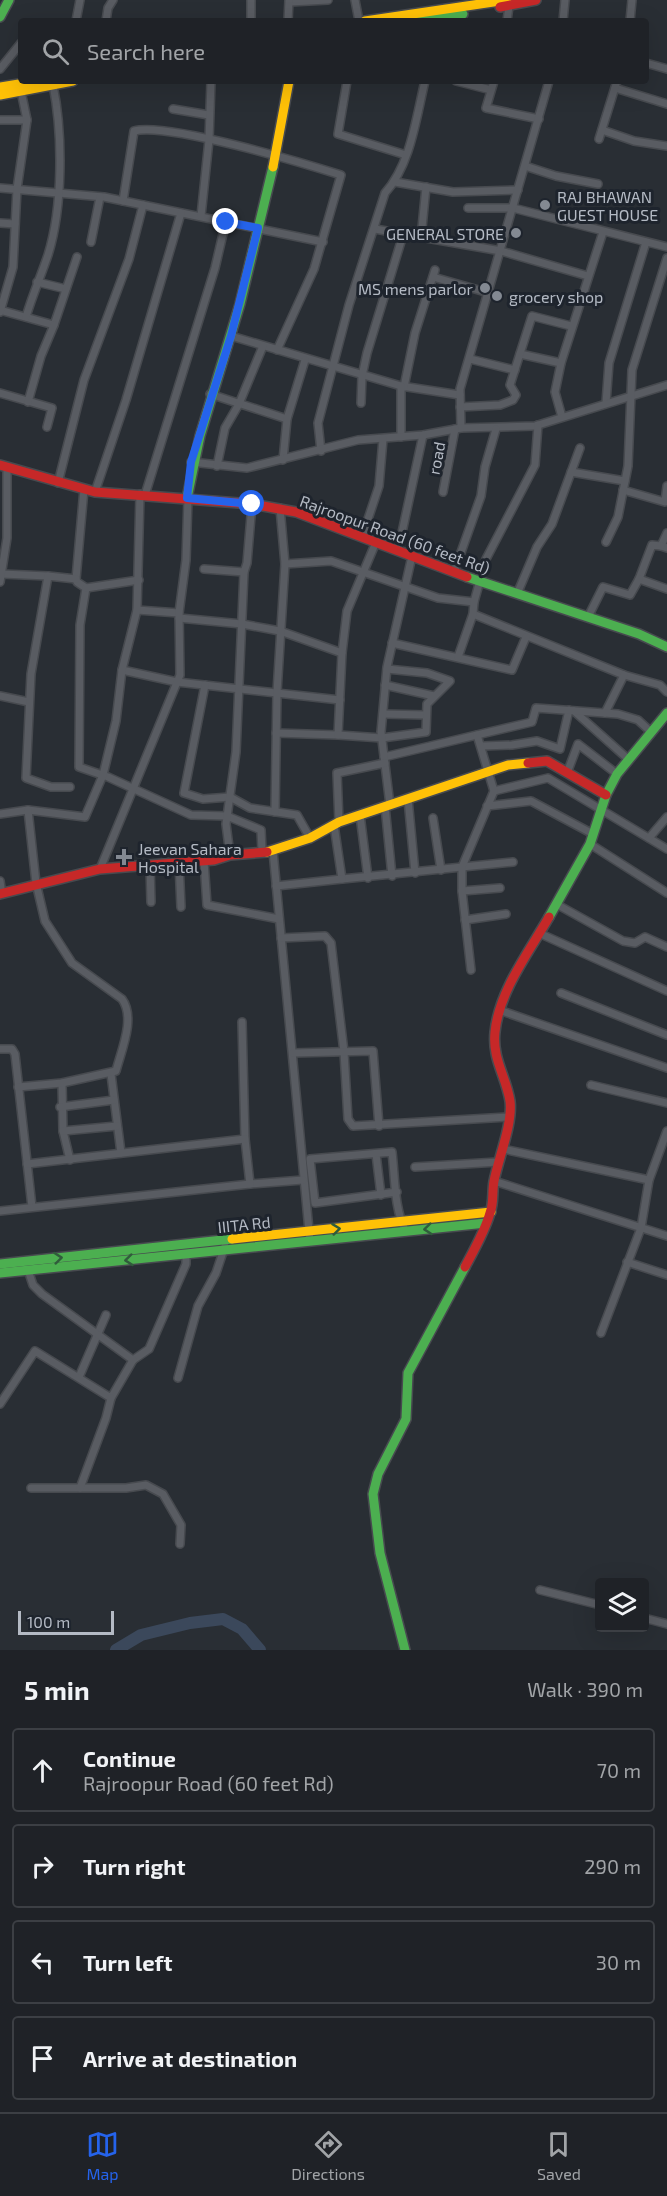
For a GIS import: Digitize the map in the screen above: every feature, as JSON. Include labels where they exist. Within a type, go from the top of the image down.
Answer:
[{"type":"street","points":[[0,17],[9,0]]},
{"type":"street","points":[[77,18],[80,0]]},
{"type":"street","points":[[106,18],[108,8],[113,0]]},
{"type":"street","points":[[251,0],[251,18]]},
{"type":"street","points":[[288,18],[289,1],[328,0]]},
{"type":"street","points":[[355,0],[358,18]]},
{"type":"street","points":[[386,18],[536,0]]},
{"type":"street","points":[[563,18],[565,0]]},
{"type":"street","points":[[630,18],[632,0]]},
{"type":"street","points":[[507,18],[508,3]]},
{"type":"street","points":[[444,18],[464,7]]},
{"type":"street","points":[[0,69],[18,47]]},
{"type":"street","points":[[649,64],[667,69]]},
{"type":"street","points":[[0,87],[18,84]]},
{"type":"street","points":[[0,95],[58,84]]},
{"type":"street","points":[[201,216],[209,140],[211,84]]},
{"type":"street","points":[[100,869],[180,675],[179,616],[186,560],[187,498],[191,462],[210,394],[231,336],[275,157],[288,84]]},
{"type":"street","points":[[346,84],[338,134],[406,155]]},
{"type":"street","points":[[321,451],[318,423],[349,305],[385,193],[395,182],[406,155],[424,84]]},
{"type":"street","points":[[468,84],[491,90]]},
{"type":"street","points":[[493,84],[486,108],[539,119]]},
{"type":"street","name":"road","points":[[443,492],[458,429],[460,395],[548,84]]},
{"type":"street","points":[[26,317],[48,255],[57,192],[60,118],[53,85]]},
{"type":"street","points":[[600,139],[616,85],[667,104]]},
{"type":"street","points":[[21,92],[27,120],[17,189],[13,267],[2,293],[0,311],[54,325]]},
{"type":"street","points":[[173,109],[209,115]]},
{"type":"street","points":[[0,120],[27,120]]},
{"type":"street","points":[[123,201],[134,131],[154,129],[209,140],[341,175],[323,242],[277,350]]},
{"type":"street","points":[[602,130],[634,141],[667,146]]},
{"type":"street","points":[[525,166],[572,180],[598,184]]},
{"type":"street","points":[[395,182],[453,192],[518,190]]},
{"type":"street","points":[[421,238],[426,187]]},
{"type":"street","points":[[0,188],[100,197],[323,242]]},
{"type":"street","points":[[91,242],[100,197]]},
{"type":"street","points":[[58,483],[84,380],[129,259],[144,205]]},
{"type":"street","points":[[468,208],[513,208],[667,247]]},
{"type":"street","points":[[95,492],[126,400],[181,213]]},
{"type":"street","points":[[0,814],[28,810],[85,817],[104,775],[116,722],[122,670],[137,610],[142,495],[215,268],[226,222]]},
{"type":"street","points":[[0,223],[15,224]]},
{"type":"street","points":[[375,229],[501,251],[588,276]]},
{"type":"street","points":[[562,417],[555,392],[561,363],[603,232]]},
{"type":"street","points":[[361,403],[362,376],[403,235]]},
{"type":"street","points":[[606,403],[609,363],[646,242]]},
{"type":"street","points":[[28,402],[41,356],[77,257]]},
{"type":"street","points":[[606,543],[618,517],[625,481],[632,432],[632,370],[667,258]]},
{"type":"street","points":[[401,437],[402,386],[415,333],[434,273],[489,293]]},
{"type":"street","points":[[37,282],[66,290]]},
{"type":"street","points":[[460,407],[510,403],[516,395],[510,385],[532,316],[571,326]]},
{"type":"street","points":[[231,336],[362,376],[402,386],[460,395]]},
{"type":"street","points":[[217,466],[225,428],[239,404],[263,346]]},
{"type":"street","points":[[520,354],[561,363]]},
{"type":"street","points":[[470,358],[515,370]]},
{"type":"street","points":[[283,459],[287,419],[305,360]]},
{"type":"street","points":[[191,462],[247,468],[358,440],[423,435],[458,429],[496,429],[538,425],[667,385]]},
{"type":"street","points":[[0,393],[52,408],[47,427]]},
{"type":"street","points":[[210,394],[287,419]]},
{"type":"street","points":[[458,657],[473,614],[486,559],[535,465],[538,425]]},
{"type":"street","points":[[454,572],[481,496],[485,467],[496,429]]},
{"type":"street","points":[[398,550],[423,435]]},
{"type":"street","points":[[362,537],[379,486],[383,439]]},
{"type":"street","points":[[518,594],[537,547],[552,524],[580,448]]},
{"type":"street","points":[[0,582],[7,538],[3,467]]},
{"type":"street","name":"Rajroopur Road (60 feet Rd)","points":[[3,467],[95,492],[187,498],[280,508],[667,647]]},
{"type":"street","points":[[571,471],[625,481]]},
{"type":"street","points":[[623,490],[665,502],[667,486]]},
{"type":"street","points":[[84,489],[76,582],[86,588],[139,580]]},
{"type":"street","points":[[230,855],[226,816],[230,796],[239,687],[244,572],[247,563],[252,504]]},
{"type":"street","points":[[275,812],[277,692],[285,564],[280,508]]},
{"type":"street","points":[[588,617],[603,587],[630,595],[652,545],[664,547],[667,533]]},
{"type":"street","points":[[338,735],[342,653],[347,611],[365,573],[376,542]]},
{"type":"street","points":[[392,876],[381,738],[387,669],[412,556]]},
{"type":"street","points":[[285,564],[331,561],[438,598],[474,602]]},
{"type":"street","points":[[204,569],[244,572]]},
{"type":"street","points":[[2,574],[76,579]]},
{"type":"street","points":[[48,576],[35,642],[29,702],[26,778],[51,787],[70,787]]},
{"type":"street","points":[[639,579],[667,589]]},
{"type":"street","points":[[86,588],[80,625],[79,767],[104,775],[190,815],[226,816],[261,830],[262,851]]},
{"type":"street","points":[[137,610],[280,631],[342,653]]},
{"type":"street","points":[[473,614],[624,675],[660,685],[667,692]]},
{"type":"street","points":[[392,643],[512,670],[526,637]]},
{"type":"street","points":[[276,733],[381,738],[426,732],[427,704],[450,681],[427,673],[387,669]]},
{"type":"street","points":[[122,670],[177,682],[239,687],[340,700]]},
{"type":"street","points":[[605,713],[624,675]]},
{"type":"street","points":[[205,685],[184,793],[202,799],[230,796],[250,808],[297,815],[310,838]]},
{"type":"street","points":[[385,685],[434,696]]},
{"type":"street","points":[[0,696],[29,702]]},
{"type":"street","points":[[342,879],[337,823],[337,773],[532,722],[536,708],[605,713],[638,720],[651,732]]},
{"type":"street","points":[[483,746],[512,746],[537,741],[560,750],[571,710]]},
{"type":"street","points":[[571,710],[628,759]]},
{"type":"street","points":[[405,1650],[403,1626],[393,1601],[376,1527],[373,1492],[386,1458],[406,1420],[409,1392],[408,1373],[490,1212],[510,1102],[504,1086],[504,1076],[494,1054],[500,1010],[590,844],[606,795],[617,774],[667,713]]},
{"type":"street","points":[[383,714],[426,715]]},
{"type":"street","points":[[471,970],[462,891],[462,867],[494,791],[483,746],[477,735]]},
{"type":"street","points":[[567,773],[578,744],[617,774]]},
{"type":"street","points":[[0,888],[36,883],[100,869],[204,861],[230,855],[273,851],[310,838],[337,823],[508,765],[548,761],[606,795]]},
{"type":"street","points":[[494,791],[548,778],[667,849]]},
{"type":"street","points":[[408,799],[415,873]]},
{"type":"street","points":[[487,806],[531,801],[593,834]]},
{"type":"street","points":[[18,1087],[62,1083],[111,1074],[116,1071],[128,1024],[126,1004],[72,963],[45,921],[36,883],[28,810]]},
{"type":"street","points":[[360,815],[368,879]]},
{"type":"street","points":[[649,838],[667,817]]},
{"type":"street","points":[[434,818],[441,870]]},
{"type":"street","points":[[590,844],[667,893]]},
{"type":"street","points":[[273,851],[310,1237]]},
{"type":"street","points":[[204,861],[207,905],[279,919]]},
{"type":"street","points":[[276,886],[342,879],[368,879],[513,862]]},
{"type":"street","points":[[179,863],[181,907]]},
{"type":"street","points":[[150,866],[151,902]]},
{"type":"street","points":[[462,891],[500,888]]},
{"type":"street","points":[[558,905],[623,941],[636,943],[645,937],[667,947]]},
{"type":"street","points":[[465,920],[506,914]]},
{"type":"street","points":[[541,934],[667,991]]},
{"type":"street","points":[[281,938],[329,937],[344,1052],[350,1124],[357,1128],[508,1117]]},
{"type":"street","points":[[561,993],[667,1035]]},
{"type":"street","points":[[500,1010],[667,1068]]},
{"type":"street","points":[[243,1022],[245,1139],[250,1184]]},
{"type":"street","points":[[0,1049],[12,1049],[15,1054],[32,1207]]},
{"type":"street","points":[[293,1053],[373,1051],[379,1126]]},
{"type":"street","points":[[111,1074],[121,1153]]},
{"type":"street","points":[[62,1083],[60,1107],[70,1160]]},
{"type":"street","points":[[591,1085],[667,1103]]},
{"type":"street","points":[[60,1107],[114,1100]]},
{"type":"street","points":[[63,1131],[117,1126]]},
{"type":"street","points":[[601,1334],[641,1228],[649,1180],[667,1131]]},
{"type":"street","points":[[27,1164],[245,1139]]},
{"type":"street","points":[[503,1149],[649,1180]]},
{"type":"street","points":[[397,1192],[315,1203],[310,1160],[392,1152],[397,1192],[400,1221],[406,1232]]},
{"type":"street","points":[[376,1154],[381,1195]]},
{"type":"street","points":[[415,1167],[498,1162]]},
{"type":"street","points":[[0,1211],[303,1180]]},
{"type":"street","points":[[494,1181],[667,1236]]},
{"type":"street","name":"IIITA Rd","points":[[310,1237],[400,1221],[490,1212]]},
{"type":"street","name":"IIITA Rd","points":[[0,1264],[156,1253],[310,1237],[406,1232],[486,1223]]},
{"type":"street","points":[[178,1378],[198,1306],[225,1246]]},
{"type":"street","name":"IIITA Rd","points":[[0,1273],[156,1253],[186,1254],[225,1246]]},
{"type":"street","points":[[80,1488],[111,1398],[133,1360],[149,1349],[186,1264],[186,1254]]},
{"type":"street","points":[[627,1262],[667,1275]]},
{"type":"street","points":[[28,1270],[33,1286],[133,1360]]},
{"type":"street","points":[[79,1377],[106,1315]]},
{"type":"street","points":[[0,1404],[35,1351],[111,1398]]},
{"type":"street","points":[[31,1488],[126,1488],[146,1485],[163,1494],[181,1525],[180,1544]]},
{"type":"street","points":[[540,1590],[595,1604]]},
{"type":"street","points":[[649,1619],[667,1624]]},
{"type":"waterway","points":[[116,1650],[141,1635],[190,1623],[223,1619],[242,1629],[260,1650]]},
{"type":"traffic: fast","points":[[0,17],[9,0]]},
{"type":"traffic: fast","points":[[436,18],[463,14]]},
{"type":"traffic: fast","points":[[187,498],[200,436],[240,304],[273,167]]},
{"type":"traffic: fast","points":[[467,577],[639,634],[667,647]]},
{"type":"traffic: fast","points":[[549,917],[590,844],[606,795],[617,774],[667,713]]},
{"type":"traffic: fast","points":[[0,1273],[486,1223]]},
{"type":"traffic: fast","points":[[0,1264],[232,1239]]},
{"type":"traffic: fast","points":[[405,1650],[380,1553],[373,1494],[378,1474],[406,1419],[408,1373],[465,1267]]},
{"type":"traffic: slow","points":[[385,18],[507,0]]},
{"type":"traffic: slow","points":[[0,87],[18,84]]},
{"type":"traffic: slow","points":[[0,95],[57,84]]},
{"type":"traffic: slow","points":[[273,167],[288,84]]},
{"type":"traffic: slow","points":[[267,852],[310,838],[339,822],[508,765],[528,763]]},
{"type":"traffic: slow","points":[[232,1239],[491,1212]]},
{"type":"traffic: jam","points":[[500,7],[536,0]]},
{"type":"traffic: jam","points":[[0,465],[95,492],[252,504],[296,512],[467,577]]},
{"type":"traffic: jam","points":[[528,763],[547,761],[606,795]]},
{"type":"traffic: jam","points":[[0,894],[100,869],[214,860],[230,855],[267,852]]},
{"type":"traffic: jam","points":[[465,1267],[488,1220],[494,1181],[509,1120],[510,1101],[497,1059],[495,1042],[498,1017],[502,1002],[516,972],[549,917]]},
{"type":"place","name":"RAJ BHAWAN GUEST HOUSE","points":[[545,205]]},
{"type":"place","name":"GENERAL STORE","points":[[516,233]]},
{"type":"place","name":"MS mens parlor","points":[[485,288]]},
{"type":"place","name":"grocery shop","points":[[497,296]]},
{"type":"place","name":"Jeevan Sahara Hospital","points":[[124,857]]},
{"type":"route","points":[[226,222],[258,228],[231,336],[210,394],[191,462],[187,498],[252,504]]}]
